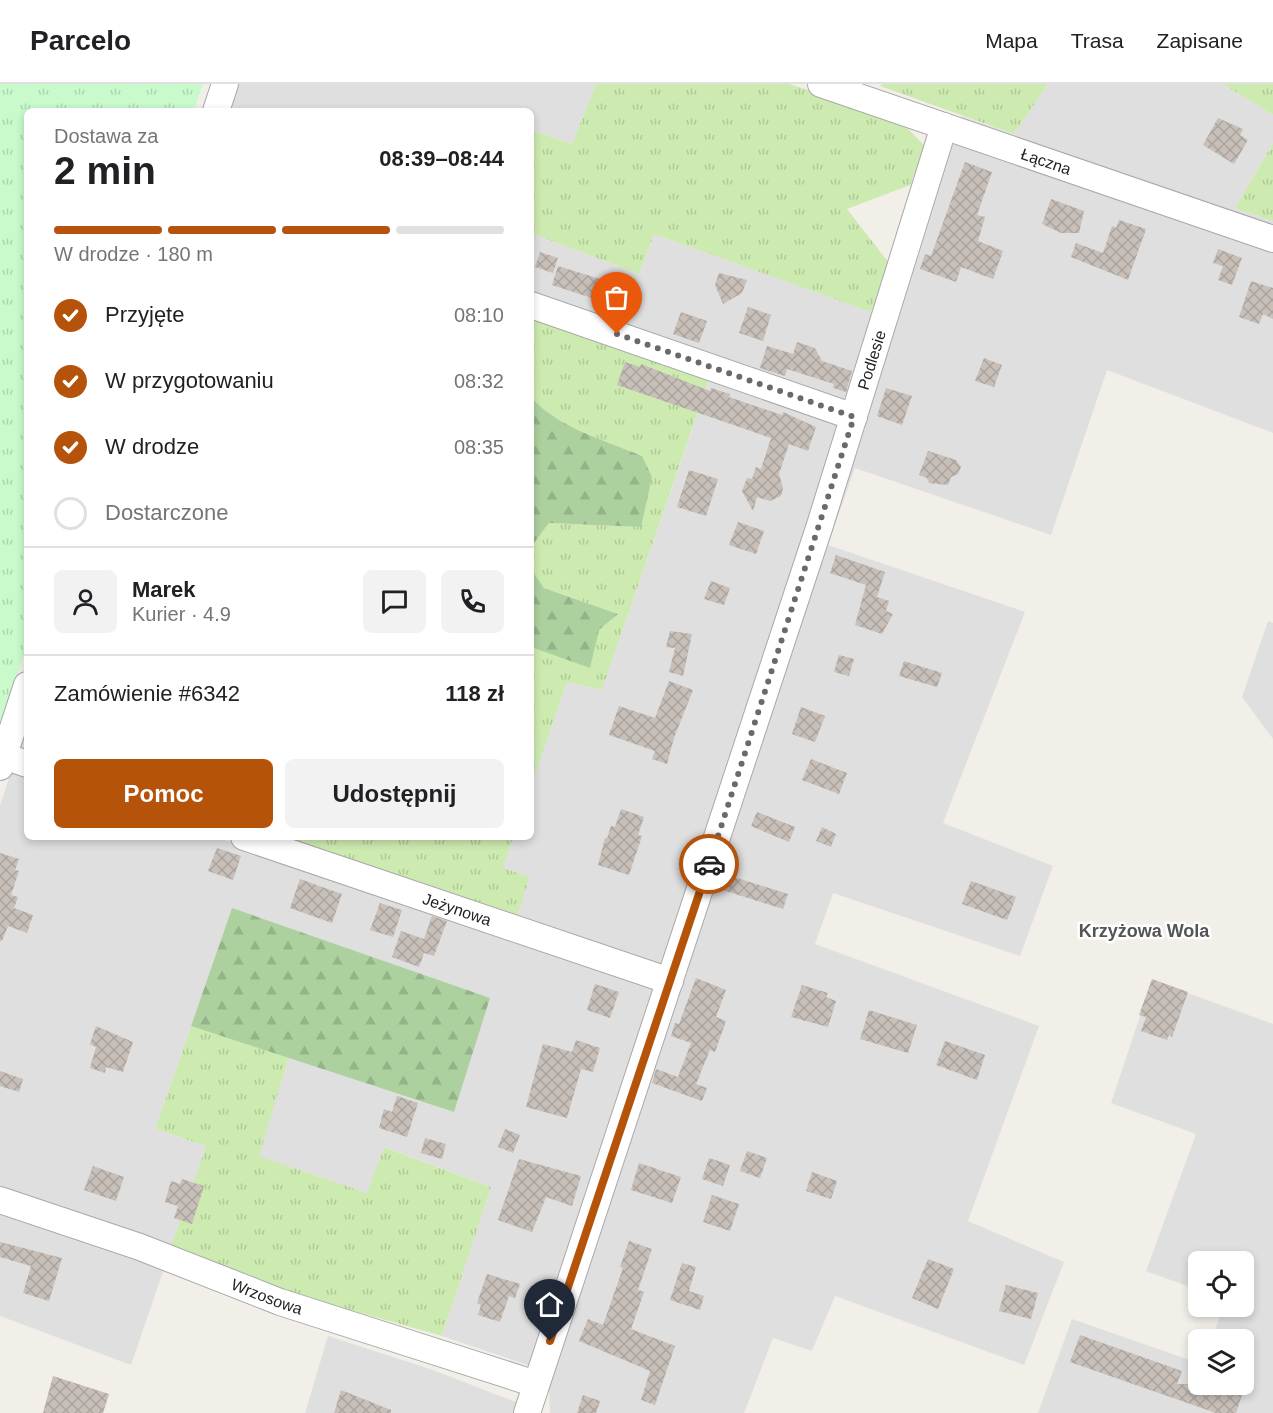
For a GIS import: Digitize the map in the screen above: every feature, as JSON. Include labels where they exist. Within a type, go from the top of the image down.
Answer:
[{"type":"street","points":[[217,108],[225,84]]},
{"type":"street","name":"Łączna","points":[[820,84],[1273,239]]},
{"type":"street","name":"Podlesie","points":[[527,1413],[854,417],[944,126]]},
{"type":"street","points":[[534,306],[854,417]]},
{"type":"street","points":[[10,762],[24,699]]},
{"type":"street","name":"Jeżynowa","points":[[253,840],[670,981]]},
{"type":"street","name":"Wrzosowa","points":[[0,1200],[140,1247],[280,1302],[536,1384]]},
{"type":"shaded area","points":[[233,84],[596,84],[572,144],[534,131],[534,108],[225,108]]},
{"type":"shaded area","points":[[1048,84],[1223,84],[1273,115],[1273,143],[1235,208],[1273,221],[1273,433],[1107,370],[1051,535],[855,468],[828,545],[1025,612],[943,823],[1053,866],[1020,956],[833,893],[815,944],[1039,1026],[968,1221],[1064,1262],[1024,1365],[835,1296],[812,1351],[773,1338],[744,1413],[550,1413],[548,1372],[442,1336],[491,1187],[385,1147],[367,1193],[258,1156],[289,1056],[454,1112],[232,908],[155,1129],[206,1146],[131,1365],[0,1316],[0,806],[24,731],[24,840],[225,840],[509,939],[503,868],[512,840],[534,840],[534,777],[567,682],[602,690],[711,375],[534,314],[534,234],[639,274],[654,234],[898,321],[962,116],[1014,134]]},
{"type":"shaded area","points":[[1268,621],[1273,623],[1273,739],[1242,697]]},
{"type":"shaded area","points":[[1152,980],[1273,1024],[1273,1413],[1038,1413],[1072,1319],[1188,1360],[1188,1395],[1254,1395],[1254,1329],[1215,1329],[1220,1317],[1254,1317],[1254,1251],[1188,1251],[1188,1286],[1146,1271],[1196,1134],[1111,1103]]},
{"type":"shaded area","points":[[328,1336],[430,1369],[516,1402],[513,1413],[305,1413]]},
{"type":"green space","points":[[0,84],[203,84],[195,108],[24,108],[24,653],[0,729]]},
{"type":"green space","points":[[596,84],[789,84],[897,118],[925,146],[910,185],[847,209],[889,263],[871,312],[654,234],[639,274],[534,234],[534,131],[572,144]]},
{"type":"green space","points":[[882,84],[1048,84],[1014,134],[880,86]]},
{"type":"green space","points":[[1223,84],[1273,84],[1273,115]]},
{"type":"green space","points":[[1273,143],[1273,221],[1235,208]]},
{"type":"green space","points":[[534,314],[711,374],[602,690],[567,682],[534,777],[534,648],[548,652],[599,630],[618,614],[544,588],[534,573],[534,543],[549,523],[641,527],[642,456],[568,425],[534,400]]},
{"type":"green space","points":[[534,400],[568,425],[642,456],[652,477],[641,527],[549,523],[534,543]]},
{"type":"green space","points":[[534,573],[544,588],[618,614],[599,630],[590,668],[534,648]]},
{"type":"green space","points":[[284,840],[512,840],[503,868],[530,877],[515,922]]},
{"type":"green space","points":[[232,908],[490,998],[454,1112],[191,1026]]},
{"type":"green space","points":[[191,1026],[289,1056],[259,1156],[367,1193],[384,1147],[491,1187],[442,1336],[269,1287],[170,1250],[206,1146],[155,1129]]},
{"type":"building","points":[[1218,118],[1243,129],[1240,135],[1248,140],[1234,164],[1203,145]]},
{"type":"building","points":[[965,162],[992,172],[977,215],[985,217],[978,241],[1003,251],[993,279],[961,267],[956,282],[920,269],[925,254],[931,256]]},
{"type":"building","points":[[1051,199],[1084,211],[1079,233],[1061,233],[1042,224]]},
{"type":"building","points":[[1119,220],[1146,229],[1128,280],[1071,257],[1076,243],[1103,253],[1112,226],[1116,228]]},
{"type":"building","points":[[1218,249],[1242,258],[1232,285],[1218,280],[1223,266],[1213,263]]},
{"type":"building","points":[[540,252],[558,258],[553,273],[535,267]]},
{"type":"building","points":[[558,266],[613,283],[607,303],[552,285]]},
{"type":"building","points":[[719,273],[747,280],[742,293],[723,304],[715,285]]},
{"type":"building","points":[[1251,281],[1273,288],[1273,319],[1263,314],[1259,324],[1239,317]]},
{"type":"building","points":[[748,307],[771,315],[763,341],[739,333]]},
{"type":"building","points":[[681,312],[707,321],[699,343],[673,334]]},
{"type":"building","points":[[797,342],[815,348],[822,361],[852,371],[846,392],[833,388],[834,384],[787,369],[785,376],[760,368],[767,346],[793,354]]},
{"type":"building","points":[[984,358],[1002,365],[994,387],[975,381]]},
{"type":"building","points":[[625,362],[640,367],[641,364],[710,391],[711,388],[730,394],[729,397],[782,415],[783,412],[816,427],[808,451],[789,444],[779,474],[783,488],[781,496],[770,501],[757,497],[753,511],[742,491],[747,478],[752,479],[756,467],[761,469],[771,438],[617,385]]},
{"type":"building","points":[[886,388],[912,396],[902,425],[877,416]]},
{"type":"building","points":[[928,451],[956,460],[961,467],[958,474],[951,477],[948,485],[929,483],[927,478],[919,475]]},
{"type":"building","points":[[689,470],[718,479],[706,516],[677,507]]},
{"type":"building","points":[[738,522],[764,531],[756,554],[729,545]]},
{"type":"building","points":[[836,555],[885,572],[877,597],[889,601],[886,611],[893,614],[882,634],[855,625],[866,585],[830,573]]},
{"type":"building","points":[[711,581],[730,588],[724,605],[704,599]]},
{"type":"building","points":[[670,631],[692,634],[683,676],[669,672],[675,648],[666,647]]},
{"type":"building","points":[[839,655],[854,659],[849,676],[834,672]]},
{"type":"building","points":[[904,661],[942,673],[937,687],[899,676]]},
{"type":"building","points":[[669,681],[693,690],[674,738],[667,764],[652,759],[655,751],[609,735],[619,706],[655,718]]},
{"type":"building","points":[[801,707],[825,716],[815,742],[792,734]]},
{"type":"building","points":[[811,759],[847,773],[839,794],[802,780]]},
{"type":"building","points":[[621,809],[644,817],[638,835],[642,836],[629,875],[598,865],[605,838],[611,826],[615,827]]},
{"type":"building","points":[[757,812],[795,827],[789,842],[751,826]]},
{"type":"building","points":[[822,827],[836,834],[831,847],[816,841]]},
{"type":"building","points":[[217,848],[241,856],[233,880],[208,871]]},
{"type":"building","points":[[0,853],[19,859],[15,870],[19,871],[11,895],[18,897],[14,908],[33,915],[27,933],[8,926],[2,941],[0,941]]},
{"type":"building","points":[[721,873],[788,894],[783,909],[716,888]]},
{"type":"building","points":[[300,879],[342,894],[332,923],[290,908]]},
{"type":"building","points":[[971,881],[1016,897],[1007,920],[962,904]]},
{"type":"building","points":[[380,903],[402,910],[393,937],[370,930]]},
{"type":"building","points":[[432,916],[447,921],[434,956],[424,953],[419,967],[392,957],[401,931],[424,939]]},
{"type":"building","points":[[696,978],[726,990],[716,1017],[726,1021],[715,1052],[710,1050],[696,1084],[707,1088],[702,1101],[652,1083],[656,1069],[678,1077],[691,1043],[671,1036],[675,1023],[679,1024]]},
{"type":"building","points":[[1152,979],[1188,992],[1172,1037],[1169,1035],[1167,1040],[1141,1031],[1146,1017],[1139,1015]]},
{"type":"building","points":[[595,984],[619,992],[610,1018],[587,1010]]},
{"type":"building","points":[[802,985],[828,993],[826,997],[836,1001],[828,1027],[791,1017]]},
{"type":"building","points":[[869,1010],[917,1025],[908,1053],[860,1039]]},
{"type":"building","points":[[96,1026],[133,1042],[123,1072],[106,1067],[105,1073],[90,1068],[96,1047],[90,1044]]},
{"type":"building","points":[[576,1040],[600,1048],[593,1072],[581,1069],[567,1118],[526,1107],[543,1044],[572,1052]]},
{"type":"building","points":[[945,1041],[985,1055],[977,1080],[936,1065]]},
{"type":"building","points":[[0,1071],[23,1079],[19,1092],[0,1086]]},
{"type":"building","points":[[397,1096],[418,1103],[407,1137],[379,1128],[384,1109],[392,1112]]},
{"type":"building","points":[[505,1129],[520,1135],[513,1153],[498,1147]]},
{"type":"building","points":[[425,1138],[446,1144],[442,1159],[421,1153]]},
{"type":"building","points":[[747,1151],[767,1158],[760,1178],[740,1171]]},
{"type":"building","points":[[709,1158],[730,1165],[723,1186],[702,1179]]},
{"type":"building","points":[[519,1159],[581,1176],[572,1206],[546,1197],[532,1232],[498,1220]]},
{"type":"building","points":[[639,1163],[681,1177],[672,1203],[631,1190]]},
{"type":"building","points":[[93,1166],[124,1177],[116,1201],[84,1190]]},
{"type":"building","points":[[812,1172],[837,1181],[831,1199],[806,1191]]},
{"type":"building","points":[[182,1179],[204,1186],[192,1224],[174,1218],[178,1206],[165,1202],[171,1181],[180,1184]]},
{"type":"building","points":[[712,1195],[739,1204],[730,1231],[703,1222]]},
{"type":"building","points":[[629,1241],[652,1249],[638,1290],[644,1292],[631,1329],[675,1346],[655,1405],[641,1400],[650,1371],[579,1341],[588,1319],[603,1325],[623,1268],[620,1267]]},
{"type":"building","points":[[0,1242],[62,1258],[49,1301],[23,1293],[31,1266],[0,1257]]},
{"type":"building","points":[[928,1259],[954,1269],[938,1309],[912,1298]]},
{"type":"building","points":[[682,1263],[696,1267],[689,1291],[704,1296],[700,1310],[670,1300]]},
{"type":"building","points":[[487,1274],[520,1284],[515,1298],[509,1296],[500,1322],[478,1315],[481,1305],[477,1303]]},
{"type":"building","points":[[1006,1285],[1038,1293],[1031,1319],[999,1311]]},
{"type":"building","points":[[1080,1335],[1182,1371],[1177,1384],[1188,1384],[1188,1395],[1242,1395],[1236,1413],[1216,1413],[1070,1362]]},
{"type":"building","points":[[53,1376],[109,1394],[103,1413],[43,1413]]},
{"type":"building","points":[[341,1390],[391,1410],[391,1413],[334,1413]]},
{"type":"building","points":[[583,1395],[600,1401],[596,1413],[577,1413]]},
{"type":"way so far","points":[[617,334],[854,417],[709,864]]},
{"type":"district","name":"Krzyżowa Wola","points":[[1144,931]]},
{"type":"route","points":[[550,1341],[709,864]]}]
